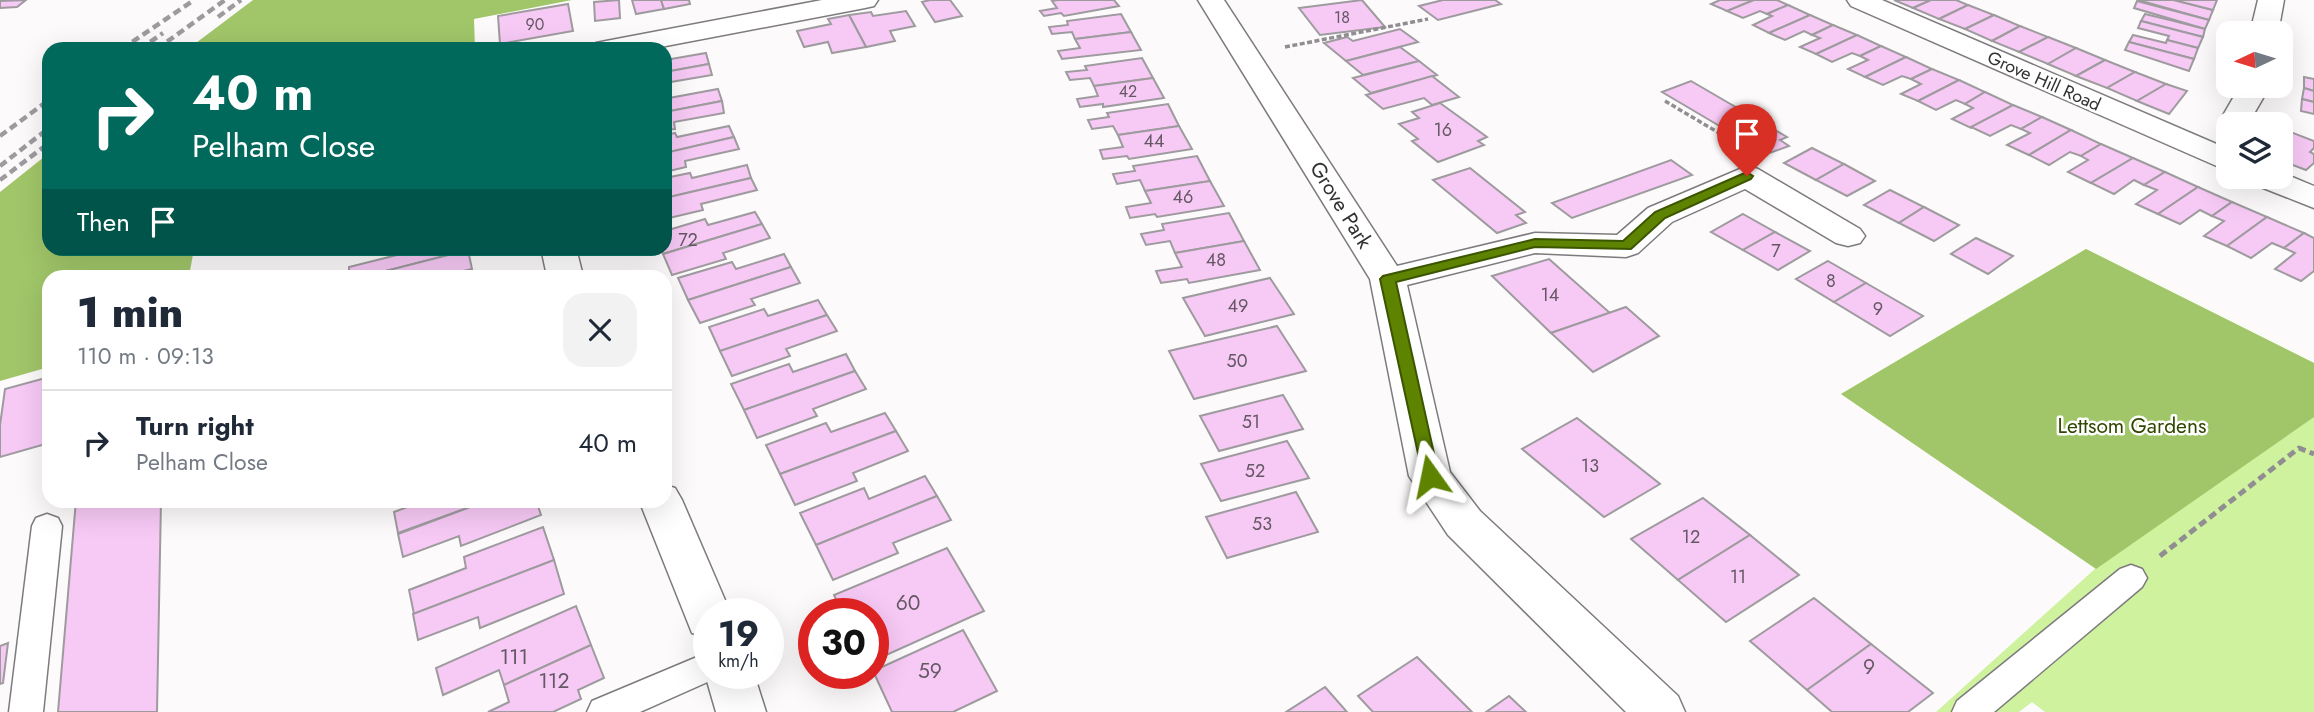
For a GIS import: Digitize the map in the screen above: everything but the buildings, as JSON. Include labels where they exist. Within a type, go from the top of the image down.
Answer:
[{"type":"street","points":[[643,42],[865,0]]},
{"type":"street","name":"Grove Park","points":[[1211,0],[1388,279],[1430,476],[1464,523],[1660,712]]},
{"type":"street","name":"Grove Hill Road","points":[[1860,0],[2216,147]]},
{"type":"street","points":[[2267,21],[2271,0]]},
{"type":"street","points":[[1388,279],[1535,243],[1626,246],[1660,215],[1747,176],[1848,236]]},
{"type":"street","points":[[2293,189],[2314,198]]},
{"type":"street","points":[[663,508],[700,598]]},
{"type":"street","points":[[734,689],[741,712]]},
{"type":"lane","points":[[26,712],[47,526]]},
{"type":"lane","points":[[1969,712],[2131,578]]},
{"type":"lane","points":[[604,712],[693,673]]},
{"type":"path","points":[[1247,56],[1340,34],[1372,32],[1428,19]]},
{"type":"path","points":[[1665,101],[1764,159],[1747,176]]},
{"type":"path","points":[[2131,578],[2299,448],[2314,454]]},
{"type":"green space","points":[[253,0],[572,0],[474,19],[475,42],[197,42]]},
{"type":"green space","points":[[42,159],[42,256],[193,256],[190,270],[42,270],[42,369],[0,381],[0,192]]},
{"type":"green space","name":"Lettsom Gardens","points":[[2086,249],[2314,363],[2314,712],[2045,712],[2032,702],[2019,712],[1936,712],[2096,568],[1841,394]]},
{"type":"green space","name":"Lettsom Gardens","points":[[2086,249],[2314,363],[2314,417],[2096,569],[1841,394]]},
{"type":"railway","points":[[132,42],[194,0]]},
{"type":"railway","points":[[167,42],[225,0]]},
{"type":"railway","points":[[218,17],[241,0]]},
{"type":"railway","points":[[150,42],[163,33]]},
{"type":"railway","points":[[0,136],[42,105]]},
{"type":"railway","points":[[0,166],[42,133]]},
{"type":"railway","points":[[0,180],[42,148]]},
{"type":"route","points":[[1430,476],[1388,279],[1535,243],[1626,246],[1660,215],[1747,176]]}]
